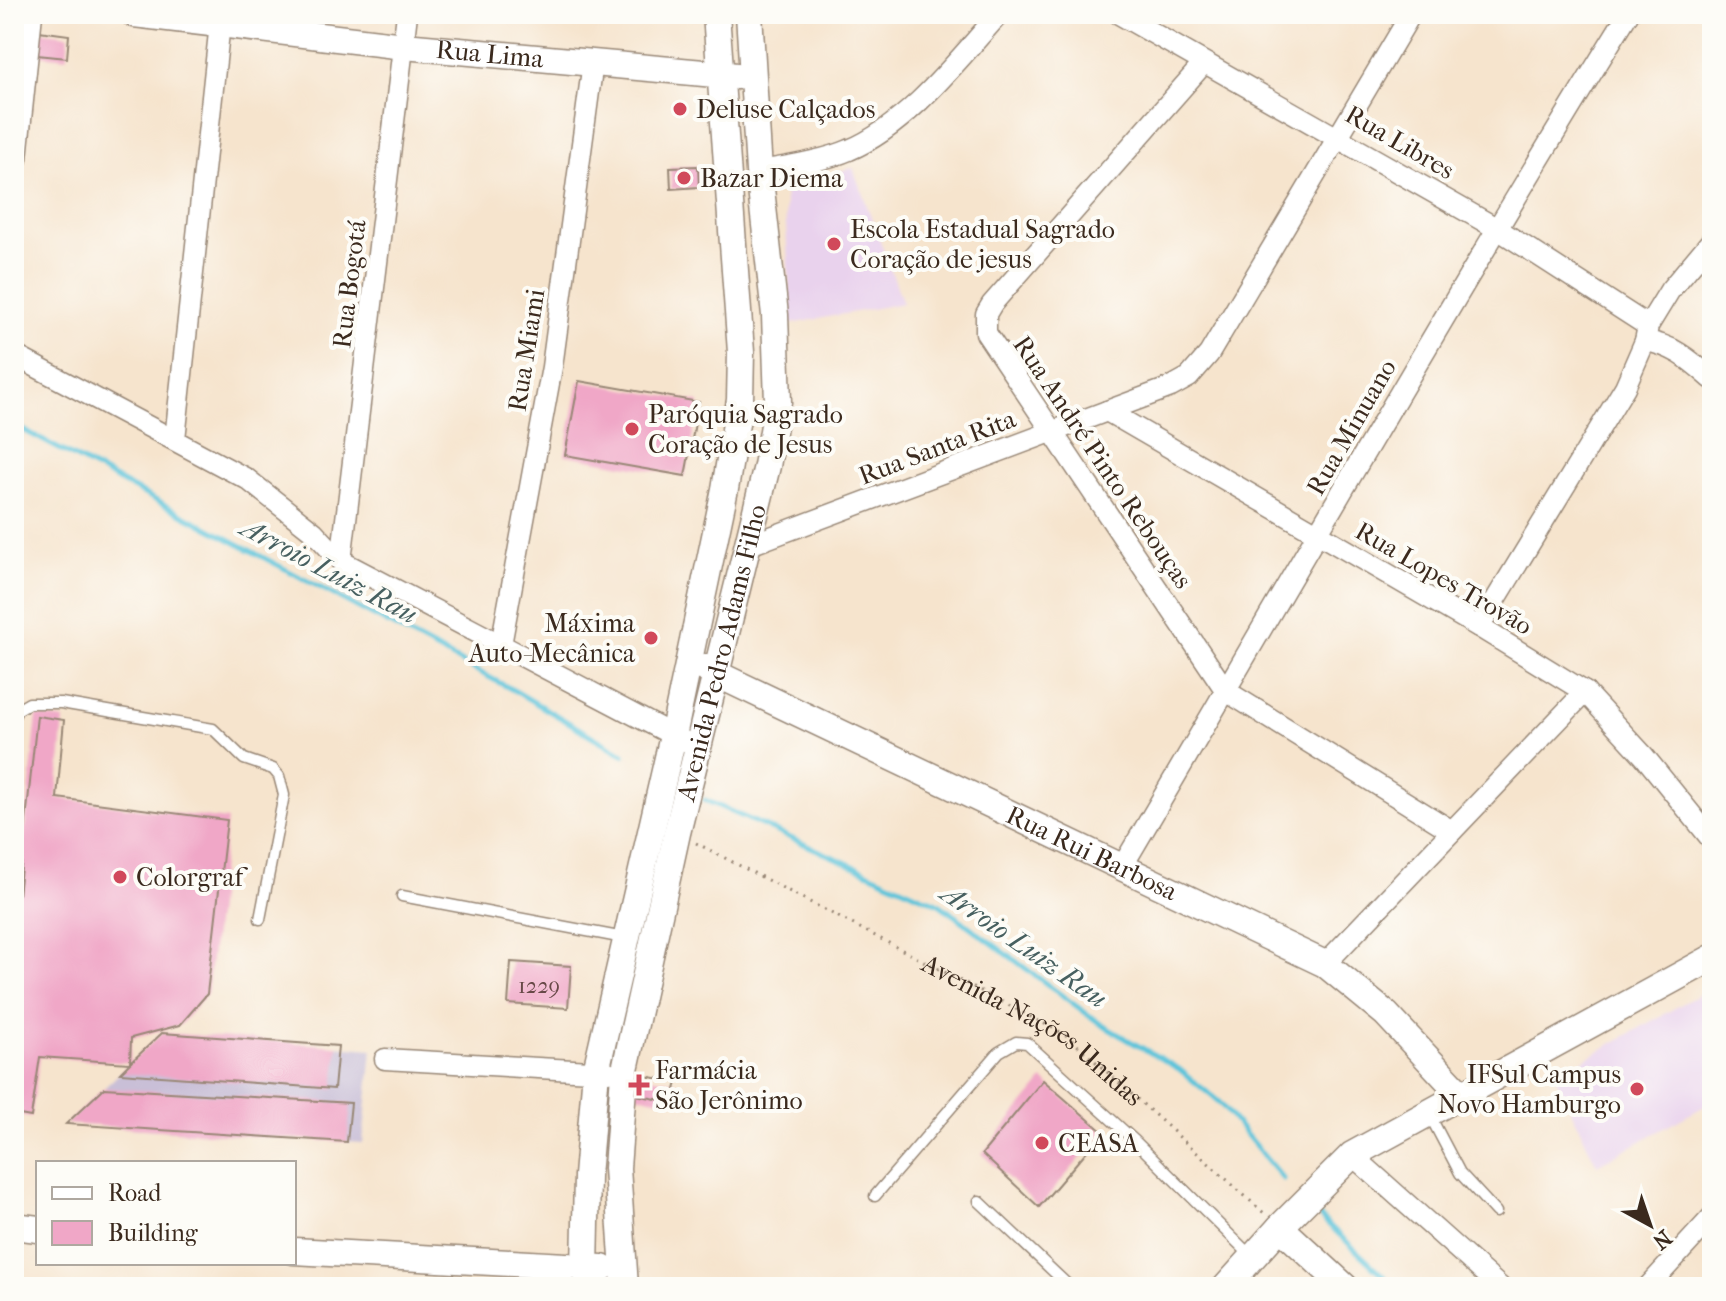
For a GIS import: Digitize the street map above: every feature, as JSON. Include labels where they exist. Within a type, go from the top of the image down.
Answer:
[{"type":"main road","points":[[14,158],[29,14]]},
{"type":"main road","name":"Rua Lima","points":[[134,14],[220,18],[404,46],[721,76],[753,76]]},
{"type":"main road","name":"Avenida Pedro Adams Filho","points":[[624,1277],[617,1168],[624,1074],[673,736],[725,489],[740,400],[741,352],[716,14]]},
{"type":"main road","name":"Avenida Pedro Adams Filho","points":[[587,1278],[587,1176],[596,1071],[627,938],[677,833],[767,466],[778,402],[775,315],[759,171],[749,14]]},
{"type":"main road","name":"Rua Rui Barbosa","points":[[688,660],[1325,964],[1386,1014],[1461,1094]]},
{"type":"main road","points":[[1226,1287],[1352,1155],[1712,958]]},
{"type":"main road","points":[[14,1226],[36,1229]]},
{"type":"main road","points":[[1280,1227],[1345,1287]]},
{"type":"main road","points":[[296,1251],[587,1278],[624,1277]]},
{"type":"street","name":"Rua Bogotá","points":[[341,561],[407,14]]},
{"type":"street","points":[[759,171],[850,150],[898,120],[943,77],[999,14]]},
{"type":"street","name":"Rua Libres","points":[[1119,14],[1496,228],[1647,334],[1679,351],[1712,379]]},
{"type":"street","points":[[1338,136],[1411,14]]},
{"type":"street","name":"Rua Minuano","points":[[1122,867],[1496,228],[1628,14]]},
{"type":"street","points":[[175,439],[220,18]]},
{"type":"street","name":"Rua Miami","points":[[501,645],[552,367],[593,62]]},
{"type":"street","name":"Rua André Pinto Rebouças","points":[[1204,63],[992,304],[984,325],[990,341],[1226,691],[1452,831]]},
{"type":"street","name":"Rua Santa Rita","points":[[747,546],[1171,387],[1189,377],[1209,354],[1338,136]]},
{"type":"street","points":[[1479,627],[1625,387],[1670,290],[1712,240]]},
{"type":"street","points":[[14,355],[247,479],[314,532],[341,561],[699,747]]},
{"type":"street","name":"Rua Lopes Trovão","points":[[1107,411],[1585,692],[1644,756],[1712,840]]},
{"type":"street","points":[[1325,964],[1585,692]]},
{"type":"street","points":[[385,1059],[624,1074]]},
{"type":"street","points":[[1352,1155],[1500,1287]]},
{"type":"street","points":[[1648,1287],[1712,1217]]},
{"type":"lane","points":[[14,716],[17,710],[29,703],[61,703],[213,729],[244,759],[273,769],[279,776],[284,795],[260,919]]},
{"type":"lane","points":[[402,896],[627,938]]},
{"type":"lane","points":[[875,1196],[999,1052],[1016,1042],[1027,1043],[1135,1141],[1253,1257]]},
{"type":"lane","points":[[1428,1112],[1460,1173],[1496,1212]]},
{"type":"lane","points":[[979,1201],[1070,1287]]},
{"type":"path","name":"Avenida Nações Unidas","points":[[677,833],[1066,1035],[1280,1227]]},
{"type":"shaded area","name":"Escola Estadual Sagrado Coração de jesus","points":[[853,168],[903,303],[791,324],[784,185]]},
{"type":"shaded area","name":"IFSul Campus Novo Hamburgo","points":[[1712,987],[1712,1102],[1597,1165],[1555,1076]]},
{"type":"shaded area","points":[[162,1033],[372,1049],[363,1143],[66,1124]]},
{"type":"building","points":[[39,31],[69,35],[67,58],[37,55]]},
{"type":"building","points":[[698,166],[699,187],[671,189],[670,167]]},
{"type":"building","name":"Paróquia Sagrado Coração de Jesus","points":[[579,381],[699,402],[685,476],[565,455]]},
{"type":"building","name":"Colorgraf","points":[[37,716],[64,720],[57,798],[227,820],[207,994],[180,1025],[131,1038],[130,1063],[40,1057],[31,1117],[14,1114],[14,934]]},
{"type":"building","points":[[511,962],[571,966],[568,1008],[508,1004]]},
{"type":"building","points":[[162,1033],[338,1046],[334,1089],[120,1073]]},
{"type":"building","points":[[629,1073],[677,1082],[672,1102],[625,1093]]},
{"type":"building","name":"CEASA","points":[[1043,1080],[1103,1132],[1039,1207],[982,1154]]},
{"type":"building","points":[[104,1088],[351,1103],[347,1142],[66,1124]]},
{"type":"waterway","name":"Arroio Luiz Rau","points":[[14,425],[515,691],[624,755]]},
{"type":"waterway","name":"Arroio Luiz Rau","points":[[705,800],[939,904],[1102,1025],[1179,1069],[1219,1102],[1283,1179]]},
{"type":"waterway","name":"Arroio Luiz Rau","points":[[1313,1210],[1395,1287]]},
{"type":"place","name":"Deluse Calçados","points":[[680,109]]},
{"type":"place","name":"Bazar Diema","points":[[684,178]]},
{"type":"place","name":"Escola Estadual Sagrado Coração de jesus","points":[[834,244]]},
{"type":"place","name":"Paróquia Sagrado Coração de Jesus","points":[[632,429]]},
{"type":"place","name":"Máxima Auto-Mecânica","points":[[651,638]]},
{"type":"place","name":"Colorgraf","points":[[120,877]]},
{"type":"place","name":"Farmácia São Jerônimo","points":[[639,1085]]},
{"type":"place","name":"IFSul Campus Novo Hamburgo","points":[[1637,1089]]},
{"type":"place","name":"CEASA","points":[[1042,1143]]}]
